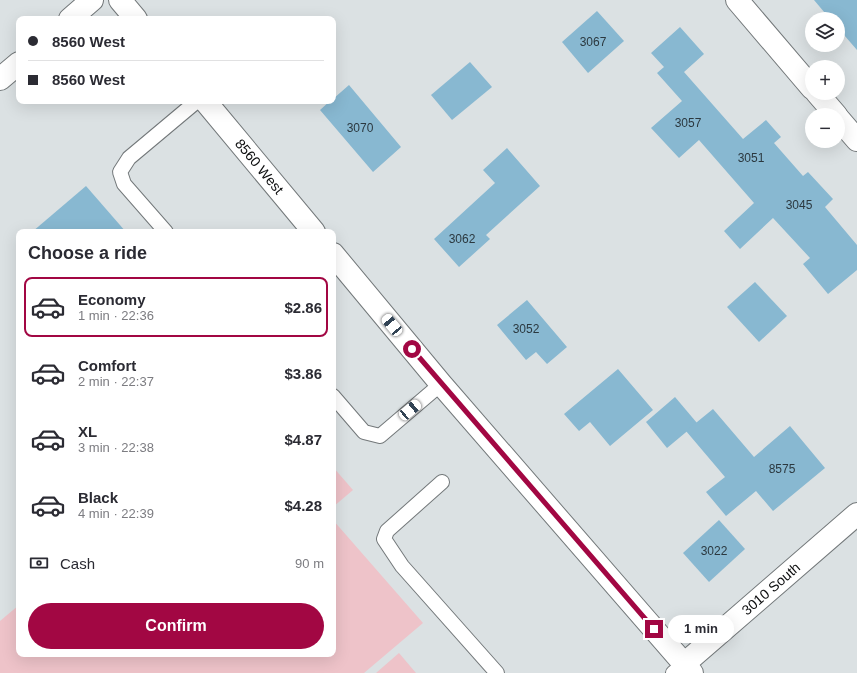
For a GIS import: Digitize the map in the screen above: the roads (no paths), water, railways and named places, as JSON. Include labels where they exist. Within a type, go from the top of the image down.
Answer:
[{"type":"street","points":[[73,16],[92,0]]},
{"type":"street","points":[[120,0],[133,16]]},
{"type":"street","points":[[737,0],[805,80]]},
{"type":"street","points":[[0,79],[16,66]]},
{"type":"street","points":[[823,100],[830,108]]},
{"type":"street","name":"8560 West","points":[[207,104],[312,229]]},
{"type":"street","points":[[845,126],[857,140]]},
{"type":"street","points":[[336,258],[683,670]]},
{"type":"street","name":"3010 South","points":[[683,670],[857,514]]},
{"type":"lane","points":[[163,229],[124,184],[120,172],[129,158],[193,104]]},
{"type":"lane","points":[[336,399],[364,432],[380,436],[442,384]]},
{"type":"lane","points":[[442,482],[386,531],[384,539],[402,566],[497,673]]}]
